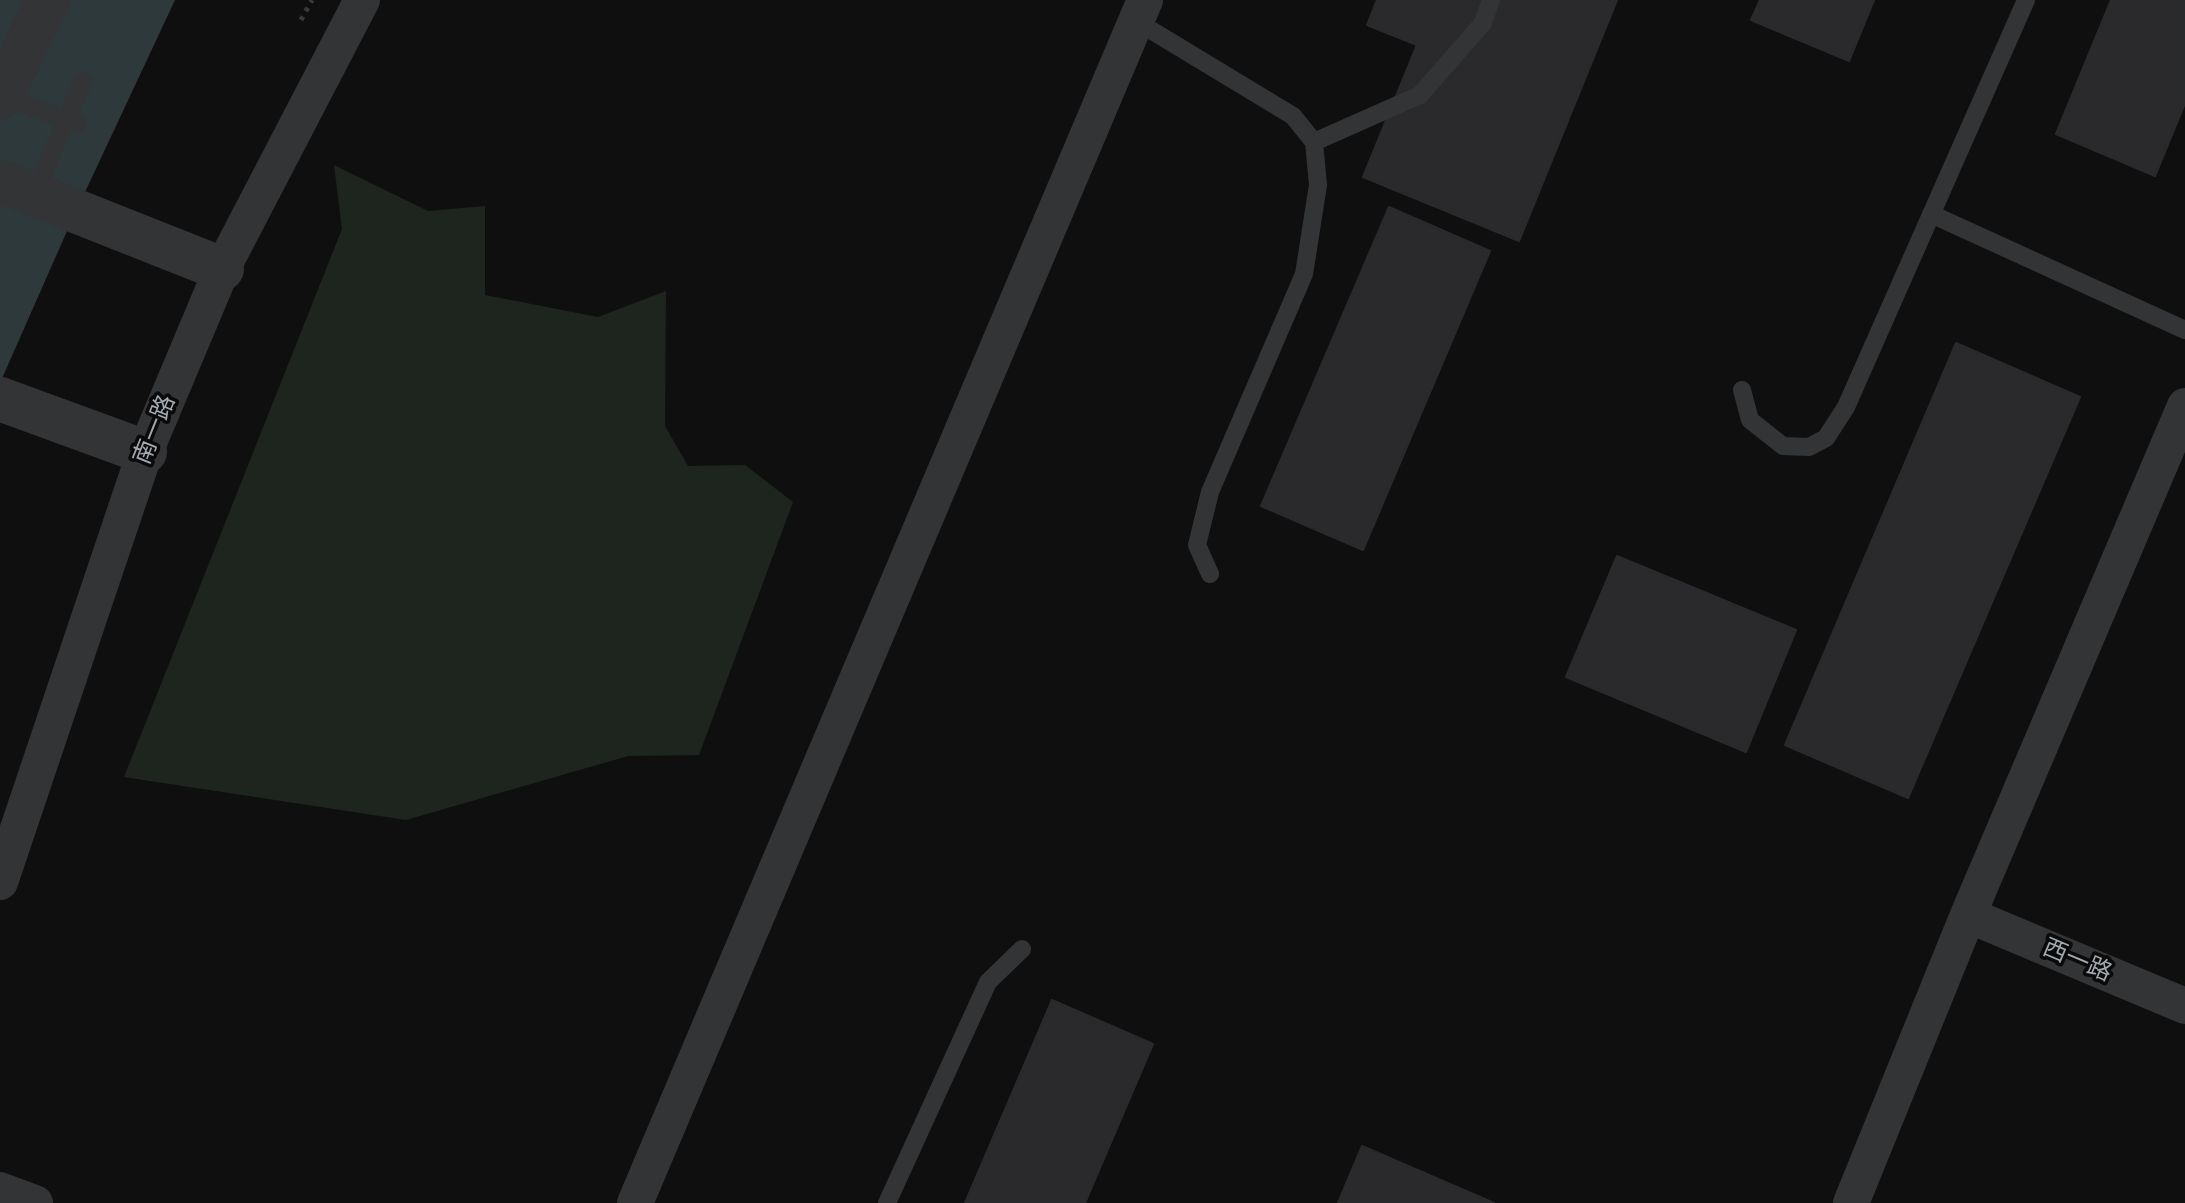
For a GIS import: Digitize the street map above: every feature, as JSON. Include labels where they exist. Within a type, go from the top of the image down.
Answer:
[{"type":"street","points":[[0,96],[48,0]]},
{"type":"street","name":"南一路","points":[[0,882],[145,452],[222,269],[362,0]]},
{"type":"street","points":[[635,1203],[1141,10]]},
{"type":"street","points":[[17,188],[222,269]]},
{"type":"street","points":[[0,399],[145,452]]},
{"type":"street","points":[[1851,1203],[1968,915],[2183,415]]},
{"type":"street","name":"西一路","points":[[1968,915],[2185,1006]]},
{"type":"street","points":[[0,1190],[35,1203]]},
{"type":"lane","points":[[1314,142],[1420,95],[1483,23],[1491,0]]},
{"type":"lane","points":[[1742,390],[1750,420],[1783,446],[1809,447],[1826,438],[1846,407],[2026,0]]},
{"type":"lane","points":[[1141,10],[1293,116],[1314,142],[1318,185],[1304,274],[1210,492],[1197,545],[1210,574]]},
{"type":"lane","points":[[17,188],[72,122],[83,81]]},
{"type":"lane","points":[[0,96],[72,122]]},
{"type":"lane","points":[[1931,214],[2185,330]]},
{"type":"lane","points":[[887,1203],[988,982],[1022,949]]},
{"type":"path","points":[[301,20],[312,0]]},
{"type":"shaded area","points":[[0,0],[175,0],[0,383]]},
{"type":"shaded area","points":[[334,165],[428,211],[485,206],[485,295],[598,317],[666,291],[665,426],[688,466],[745,465],[793,502],[699,755],[628,756],[406,820],[124,777],[342,229]]},
{"type":"building","points":[[1377,0],[1617,0],[1519,241],[1363,177],[1417,45],[1367,25]]},
{"type":"building","points":[[1760,0],[1874,0],[1849,61],[1751,20]]},
{"type":"building","points":[[2111,0],[2185,0],[2185,103],[2155,176],[2056,134]]},
{"type":"building","points":[[1389,207],[1490,251],[1363,550],[1261,506]]},
{"type":"building","points":[[1956,343],[2080,397],[1908,798],[1785,745]]},
{"type":"building","points":[[1617,556],[1796,630],[1746,752],[1566,677]]},
{"type":"building","points":[[1052,1000],[1153,1044],[1085,1203],[965,1203]]},
{"type":"building","points":[[1362,1146],[1494,1203],[1338,1203]]}]
